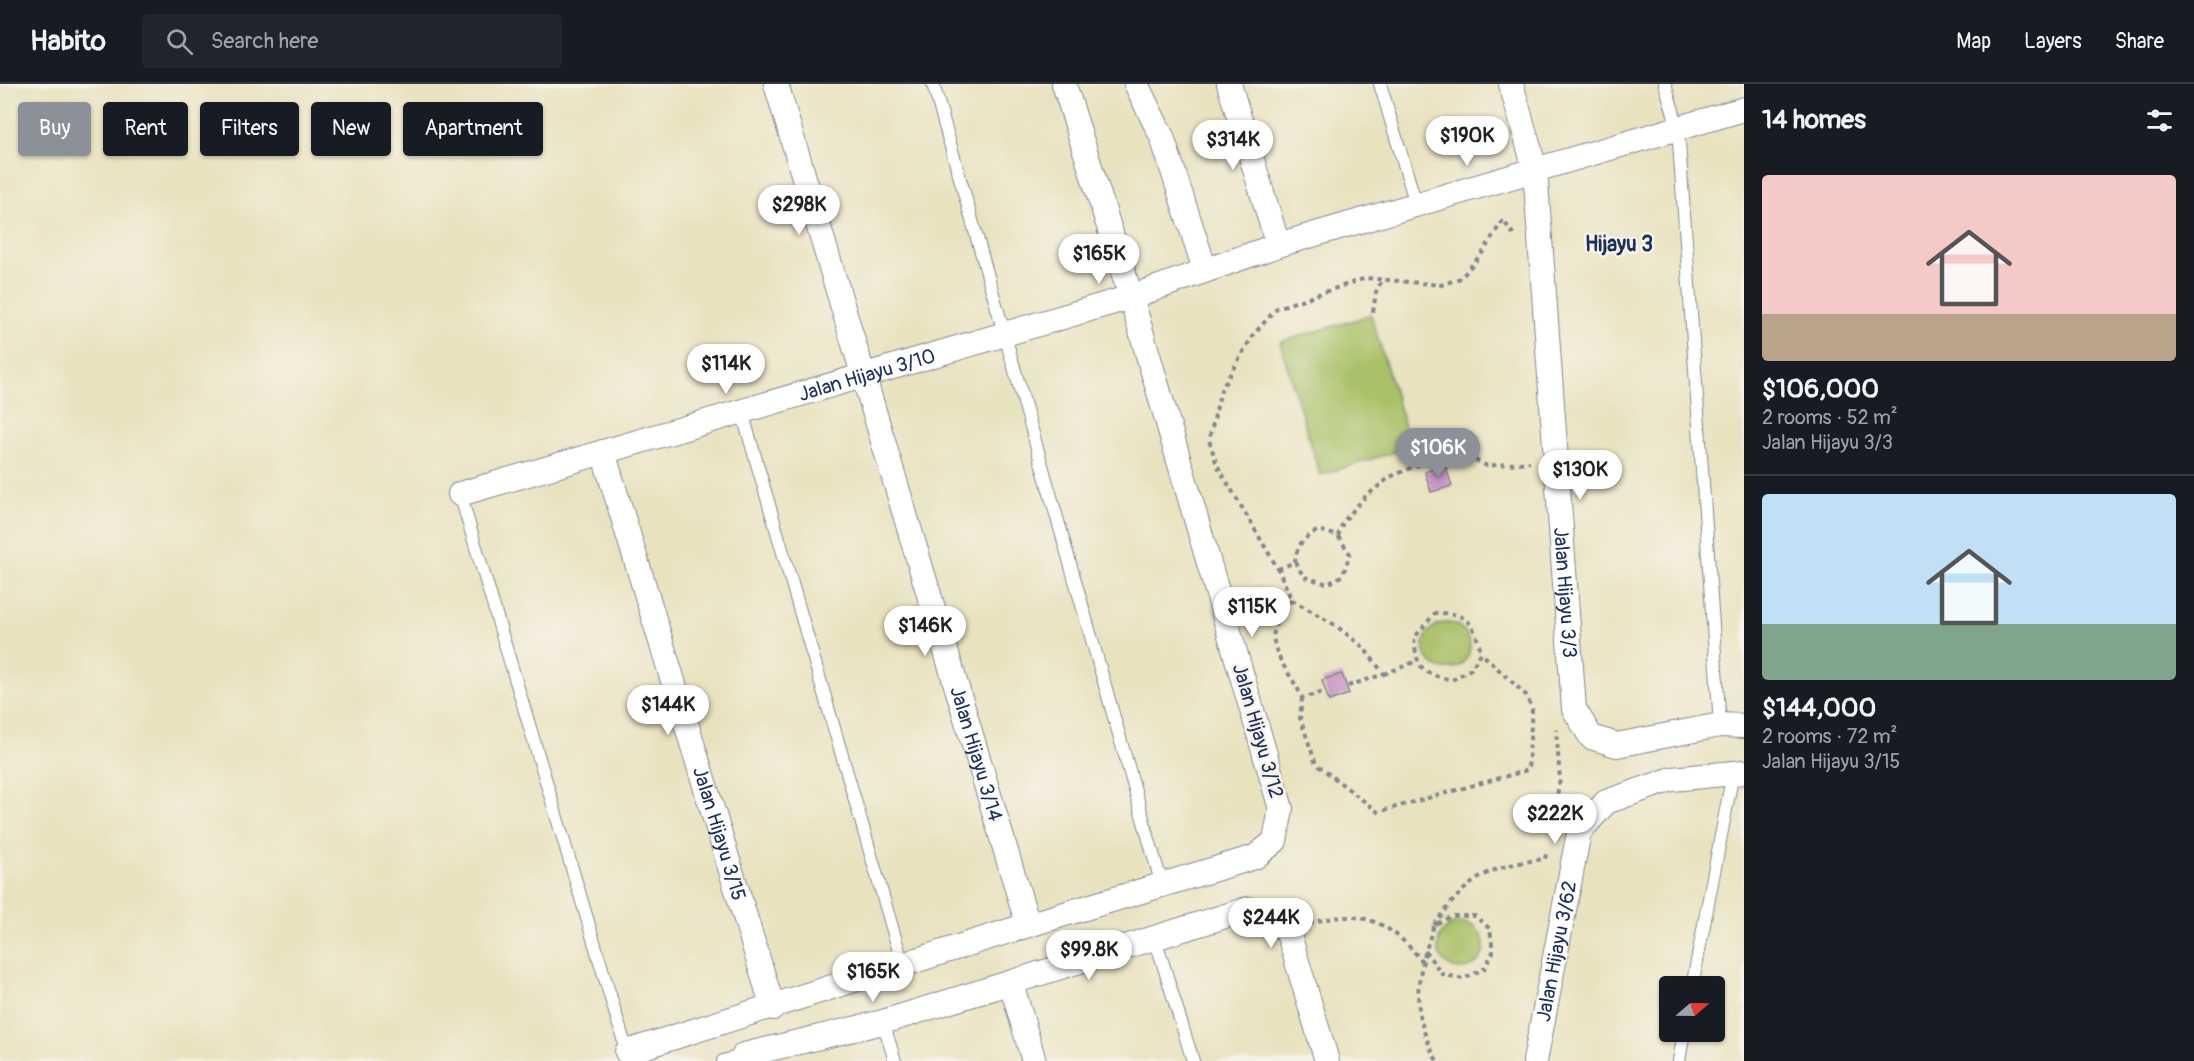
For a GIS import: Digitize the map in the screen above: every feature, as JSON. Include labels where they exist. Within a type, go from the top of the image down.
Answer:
[{"type":"street","name":"Jalan Hijayu 3/14","points":[[776,84],[1028,925]]},
{"type":"street","name":"Jalan Hijayu 3/12","points":[[627,1052],[773,1008],[1028,925],[1255,857],[1275,841],[1281,809],[1131,297],[1064,84]]},
{"type":"street","points":[[1136,84],[1162,137],[1205,270]]},
{"type":"street","points":[[1154,84],[1162,137]]},
{"type":"street","points":[[1229,84],[1278,245]]},
{"type":"street","name":"Jalan Hijayu 3/3","points":[[1511,84],[1535,169],[1574,709],[1591,737],[1617,745],[1719,725],[1744,726]]},
{"type":"street","name":"Jalan Hijayu 3/10","points":[[460,494],[1131,297],[1278,245],[1744,109]]},
{"type":"street","name":"Jalan Hijayu 3/15","points":[[603,452],[773,1008]]},
{"type":"street","name":"Jalan Hijayu 3/62","points":[[1535,1061],[1579,832],[1606,802],[1672,779],[1738,772]]},
{"type":"street","points":[[738,1059],[882,1022],[1248,909],[1271,914],[1289,935],[1327,1061]]},
{"type":"street","points":[[1011,983],[1034,1061]]},
{"type":"lane","points":[[933,84],[1162,885]]},
{"type":"lane","points":[[1380,84],[1416,204]]},
{"type":"lane","points":[[1665,84],[1678,128],[1719,725]]},
{"type":"lane","points":[[742,412],[903,966]]},
{"type":"lane","points":[[460,494],[627,1052]]},
{"type":"lane","points":[[1694,976],[1738,772]]},
{"type":"lane","points":[[1155,938],[1193,1061]]},
{"type":"lane","points":[[882,1022],[895,1061]]},
{"type":"lane","points":[[1678,1061],[1682,1042]]},
{"type":"path","points":[[1384,674],[1363,647],[1335,625],[1292,600],[1278,569],[1217,465],[1209,440],[1221,390],[1253,336],[1277,308],[1366,278],[1441,285],[1461,278],[1483,252],[1503,220]]},
{"type":"path","points":[[1373,312],[1376,292],[1383,278]]},
{"type":"path","points":[[1416,449],[1429,448],[1441,455]]},
{"type":"path","points":[[1338,536],[1343,522],[1365,497],[1390,477],[1441,455],[1467,456],[1487,466],[1530,462]]},
{"type":"path","points":[[1278,569],[1295,562],[1303,538],[1320,530],[1338,536],[1350,554],[1344,575],[1328,584],[1304,577],[1295,562]]},
{"type":"path","points":[[1292,600],[1275,625],[1274,639],[1280,660],[1298,686],[1302,698],[1299,718],[1316,764],[1378,812],[1528,770],[1532,709],[1526,695],[1481,654],[1475,628],[1454,613],[1435,613],[1414,638],[1416,661],[1428,675],[1452,680],[1471,669],[1481,654]]},
{"type":"path","points":[[1348,686],[1416,661]]},
{"type":"path","points":[[1302,698],[1324,692]]},
{"type":"path","points":[[1437,1061],[1429,1046],[1418,1013],[1417,985],[1434,925],[1457,893],[1486,873],[1511,863],[1545,859]]},
{"type":"path","points":[[1309,924],[1330,917],[1356,916],[1382,924],[1404,938],[1423,962]]},
{"type":"path","points":[[1425,951],[1442,974],[1463,979],[1484,969],[1493,952],[1490,929],[1475,916],[1452,916],[1434,925]]},
{"type":"green space","points":[[1371,315],[1411,447],[1320,475],[1280,342]]},
{"type":"green space","points":[[1447,623],[1463,630],[1470,646],[1463,662],[1447,669],[1431,662],[1424,646],[1431,630]]},
{"type":"green space","points":[[1461,923],[1477,930],[1484,946],[1477,962],[1461,969],[1445,962],[1438,946],[1445,930]]},
{"type":"building","points":[[1445,465],[1452,486],[1431,492],[1425,472]]},
{"type":"building","points":[[1342,674],[1349,694],[1329,701],[1322,680]]},
{"type":"district","name":"Hijayu 3","points":[[1619,244]]}]
